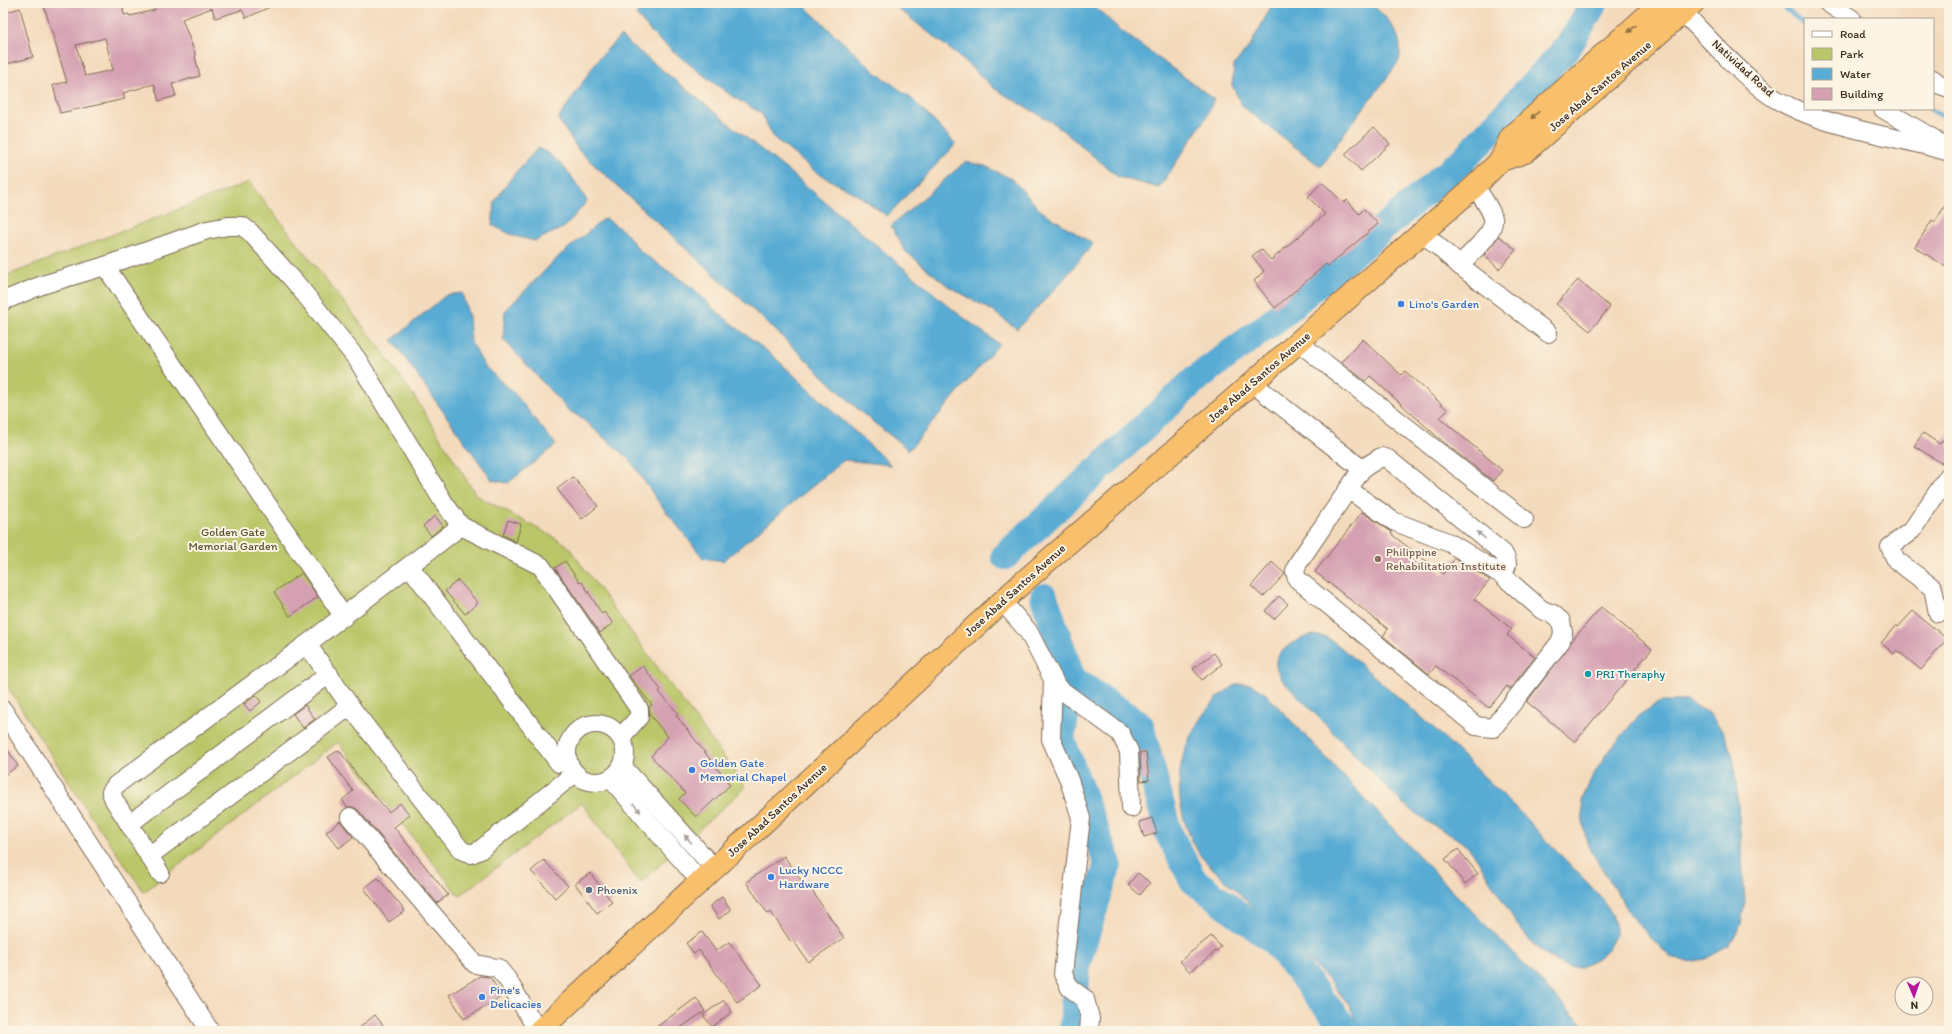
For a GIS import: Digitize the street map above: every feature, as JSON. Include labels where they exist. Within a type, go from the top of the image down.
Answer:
[{"type":"highway","name":"Jose Abad Santos Avenue","points":[[538,1031],[1002,601],[1475,186],[1501,160],[1511,137],[1518,130],[1661,3]]},
{"type":"highway","name":"Jose Abad Santos Avenue","points":[[1501,160],[1525,152],[1688,8]]},
{"type":"street","points":[[1828,3],[1850,18]]},
{"type":"street","name":"Natividad Road","points":[[1688,8],[1730,60],[1765,91],[1786,104],[1815,117],[1949,152]]},
{"type":"street","points":[[1934,80],[1940,85],[1949,88]]},
{"type":"street","points":[[1885,110],[1934,139],[1949,152]]},
{"type":"street","points":[[1460,265],[1492,230],[1494,220],[1491,211],[1475,186]]},
{"type":"street","points":[[3,301],[42,285],[105,266],[207,230],[228,226],[242,226],[250,232],[295,282],[357,359],[444,503],[461,526],[541,566],[639,709],[639,717],[621,737]]},
{"type":"street","points":[[1422,232],[1460,265],[1548,333]]},
{"type":"street","points":[[105,266],[344,617]]},
{"type":"street","points":[[1298,342],[1524,519]]},
{"type":"street","points":[[1252,383],[1362,469]]},
{"type":"street","points":[[1348,489],[1393,521],[1450,543],[1502,575],[1542,610],[1553,614],[1561,621],[1563,632],[1561,641],[1493,728],[1487,728],[1476,726],[1297,579],[1296,570],[1298,563],[1348,489],[1362,469],[1380,458],[1388,459],[1502,553],[1508,561],[1508,566],[1502,575]]},
{"type":"street","points":[[1938,612],[1932,588],[1896,560],[1890,547],[1912,530],[1949,475]]},
{"type":"street","points":[[160,873],[114,800],[112,792],[116,785],[344,617],[461,526]]},
{"type":"street","points":[[410,567],[559,763],[567,755]]},
{"type":"street","points":[[1002,601],[1028,631],[1055,683],[1080,704],[1120,733],[1125,740],[1129,751],[1131,808]]},
{"type":"street","points":[[307,644],[350,706],[461,850],[471,854],[480,850],[575,773]]},
{"type":"street","points":[[129,824],[329,674]]},
{"type":"street","points":[[1055,683],[1051,739],[1069,780],[1082,818],[1063,974],[1070,988],[1085,999],[1090,1018],[1089,1031]]},
{"type":"street","points":[[149,856],[350,706]]},
{"type":"street","points":[[3,710],[210,1031]]},
{"type":"street","points":[[593,724],[604,725],[614,730],[621,737],[626,752],[617,773],[604,781],[592,782],[581,778],[575,773],[569,764],[567,755],[569,744],[574,734],[583,728],[593,724]]},
{"type":"street","points":[[617,773],[707,875]]},
{"type":"street","points":[[350,817],[475,964],[498,968],[507,979],[538,1031]]},
{"type":"green space","name":"Golden Gate Memorial Garden","points":[[249,182],[380,348],[414,396],[476,495],[566,544],[746,787],[640,883],[582,803],[459,896],[338,742],[144,892],[88,812],[3,680],[3,277]]},
{"type":"water","points":[[642,3],[801,3],[875,72],[910,97],[956,144],[887,216],[861,197],[817,173],[774,138],[761,113],[733,97],[656,37],[636,15]]},
{"type":"water","points":[[891,3],[1091,3],[1119,29],[1214,99],[1207,116],[1159,188],[1118,177],[1055,124],[995,89],[956,54]]},
{"type":"water","points":[[1273,3],[1369,3],[1383,14],[1393,28],[1400,43],[1399,61],[1339,140],[1321,167],[1243,107],[1232,85],[1234,65],[1251,44]]},
{"type":"water","points":[[620,36],[793,175],[956,312],[999,344],[909,450],[863,414],[774,329],[579,151],[558,119],[599,58]]},
{"type":"water","points":[[538,148],[554,158],[567,170],[587,201],[565,227],[535,241],[514,236],[492,225],[495,201],[514,174]]},
{"type":"water","points":[[965,162],[985,166],[1012,179],[1040,210],[1093,244],[1058,286],[1017,329],[991,310],[948,286],[905,251],[891,226]]},
{"type":"water","points":[[605,218],[625,232],[641,252],[694,289],[717,312],[772,355],[891,465],[844,460],[723,561],[703,558],[657,500],[630,460],[581,418],[568,410],[503,339],[505,311],[558,257]]},
{"type":"water","points":[[462,293],[469,317],[471,342],[485,367],[514,393],[556,445],[508,483],[492,480],[392,340],[446,295]]},
{"type":"water","points":[[1311,635],[1326,637],[1338,645],[1435,729],[1503,795],[1601,897],[1612,914],[1615,924],[1615,936],[1608,949],[1597,959],[1581,967],[1568,967],[1555,961],[1533,944],[1518,926],[1474,854],[1463,842],[1426,821],[1401,802],[1282,680],[1276,666],[1278,656],[1290,644]]},
{"type":"water","points":[[1239,684],[1250,684],[1263,691],[1436,874],[1589,1031],[1361,1031],[1350,1007],[1331,982],[1202,858],[1192,840],[1185,822],[1180,803],[1179,784],[1181,765],[1186,746],[1206,711],[1225,692]]},
{"type":"water","points":[[1662,701],[1687,701],[1709,713],[1723,732],[1733,756],[1737,791],[1745,901],[1741,924],[1729,946],[1705,959],[1687,962],[1668,955],[1634,920],[1588,846],[1583,826],[1582,800],[1592,777],[1606,755],[1639,715]]},
{"type":"building","points":[[43,3],[122,3],[124,15],[129,14],[130,16],[155,10],[153,3],[278,3],[246,18],[242,10],[215,18],[212,8],[182,19],[196,56],[200,76],[172,84],[176,96],[159,101],[154,84],[123,93],[125,99],[60,113],[53,85],[67,82]],"holes":[[[105,38],[113,70],[85,76],[76,45]]]},
{"type":"building","points":[[20,8],[33,57],[3,65],[3,13]]},
{"type":"building","points":[[1374,127],[1390,144],[1361,171],[1345,154]]},
{"type":"building","points":[[1322,182],[1344,203],[1347,200],[1359,214],[1364,209],[1378,224],[1328,266],[1326,264],[1275,308],[1254,281],[1264,271],[1252,256],[1261,249],[1271,260],[1325,214],[1308,197]]},
{"type":"building","points":[[1949,199],[1949,269],[1915,247],[1932,220],[1935,222]]},
{"type":"building","points":[[1499,236],[1516,250],[1499,269],[1484,255]]},
{"type":"building","points":[[1578,280],[1610,307],[1590,331],[1556,304]]},
{"type":"building","points":[[1363,339],[1401,375],[1405,371],[1448,410],[1440,418],[1502,470],[1493,481],[1442,441],[1370,376],[1365,381],[1341,362]]},
{"type":"building","points":[[1949,432],[1949,465],[1945,465],[1914,446],[1923,433],[1940,444]]},
{"type":"building","points":[[573,477],[598,506],[582,519],[557,489]]},
{"type":"building","points":[[1362,512],[1392,532],[1391,534],[1443,574],[1455,558],[1490,580],[1474,599],[1512,629],[1507,635],[1535,657],[1510,689],[1507,686],[1489,708],[1436,666],[1429,674],[1383,636],[1388,629],[1315,572]]},
{"type":"building","points":[[435,516],[443,526],[431,536],[423,526]]},
{"type":"building","points":[[508,520],[521,524],[516,542],[503,535]]},
{"type":"building","points":[[565,561],[580,583],[582,582],[602,614],[604,612],[613,623],[600,633],[555,568]]},
{"type":"building","points":[[1272,562],[1285,574],[1263,597],[1251,586]]},
{"type":"building","points":[[302,573],[318,597],[290,616],[274,592]]},
{"type":"building","points":[[458,580],[478,603],[465,614],[445,591]]},
{"type":"building","points":[[1279,596],[1288,604],[1274,619],[1265,611]]},
{"type":"building","name":"PRI Theraphy","points":[[1601,607],[1652,649],[1575,742],[1527,702],[1571,642]]},
{"type":"building","points":[[1913,611],[1947,639],[1921,670],[1897,650],[1894,654],[1881,643],[1896,625],[1898,627]]},
{"type":"building","points":[[1214,653],[1222,664],[1202,680],[1193,669]]},
{"type":"building","name":"Golden Gate Memorial Chapel","points":[[643,666],[661,690],[659,692],[678,713],[676,715],[730,785],[696,817],[679,799],[685,793],[651,756],[668,737],[650,715],[649,707],[652,705],[629,676]]},
{"type":"building","points":[[256,695],[261,702],[250,711],[244,704]]},
{"type":"building","points":[[305,705],[315,719],[303,728],[293,714]]},
{"type":"building","points":[[3,742],[18,766],[3,776]]},
{"type":"building","points":[[339,750],[363,783],[389,812],[400,803],[410,815],[394,827],[448,895],[437,903],[358,810],[353,807],[347,807],[342,800],[353,791],[328,757]]},
{"type":"building","points":[[1140,752],[1146,752],[1149,780],[1141,781]]},
{"type":"building","points":[[1152,818],[1157,833],[1144,837],[1139,822]]},
{"type":"building","points":[[340,821],[353,837],[339,848],[326,832]]},
{"type":"building","points":[[1458,849],[1478,874],[1465,884],[1445,859]]},
{"type":"building","points":[[784,856],[808,890],[810,888],[844,938],[808,962],[793,940],[791,942],[771,912],[768,914],[746,882]]},
{"type":"building","points":[[544,860],[568,886],[555,898],[531,871]]},
{"type":"building","points":[[590,873],[612,902],[597,913],[575,884]]},
{"type":"building","points":[[1138,873],[1150,883],[1140,895],[1128,885]]},
{"type":"building","points":[[378,878],[405,911],[389,922],[364,888]]},
{"type":"building","points":[[722,897],[731,910],[719,919],[710,906]]},
{"type":"building","points":[[702,932],[716,951],[729,942],[762,985],[737,1002],[699,950],[694,954],[686,943]]},
{"type":"building","points":[[1211,936],[1221,947],[1190,972],[1180,961]]},
{"type":"building","points":[[480,976],[490,977],[502,996],[464,1019],[449,995]]},
{"type":"building","points":[[696,998],[705,1011],[676,1031],[651,1031]]},
{"type":"building","points":[[724,1000],[732,1012],[712,1027],[703,1015]]},
{"type":"building","points":[[375,1015],[388,1031],[355,1031]]},
{"type":"waterway","points":[[1005,556],[1197,378],[1270,324],[1463,160],[1568,47],[1594,3]]},
{"type":"waterway","points":[[1779,3],[1804,24]]},
{"type":"waterway","points":[[1932,110],[1949,120]]},
{"type":"waterway","points":[[1044,597],[1072,679],[1061,739],[1108,864],[1077,962],[1073,1031]]},
{"type":"waterway","points":[[1072,679],[1140,725],[1168,832],[1193,880],[1273,940],[1347,1031]]},
{"type":"place","name":"Lino's Garden","points":[[1401,304]]},
{"type":"place","name":"Philippine Rehabilitation Institute","points":[[1378,559]]},
{"type":"place","name":"PRI Theraphy","points":[[1588,674]]},
{"type":"place","name":"Golden Gate Memorial Chapel","points":[[692,770]]},
{"type":"place","name":"Lucky NCCC Hardware","points":[[771,877]]},
{"type":"place","name":"Phoenix","points":[[589,890]]},
{"type":"place","name":"Pine's Delicacies","points":[[482,997]]}]
